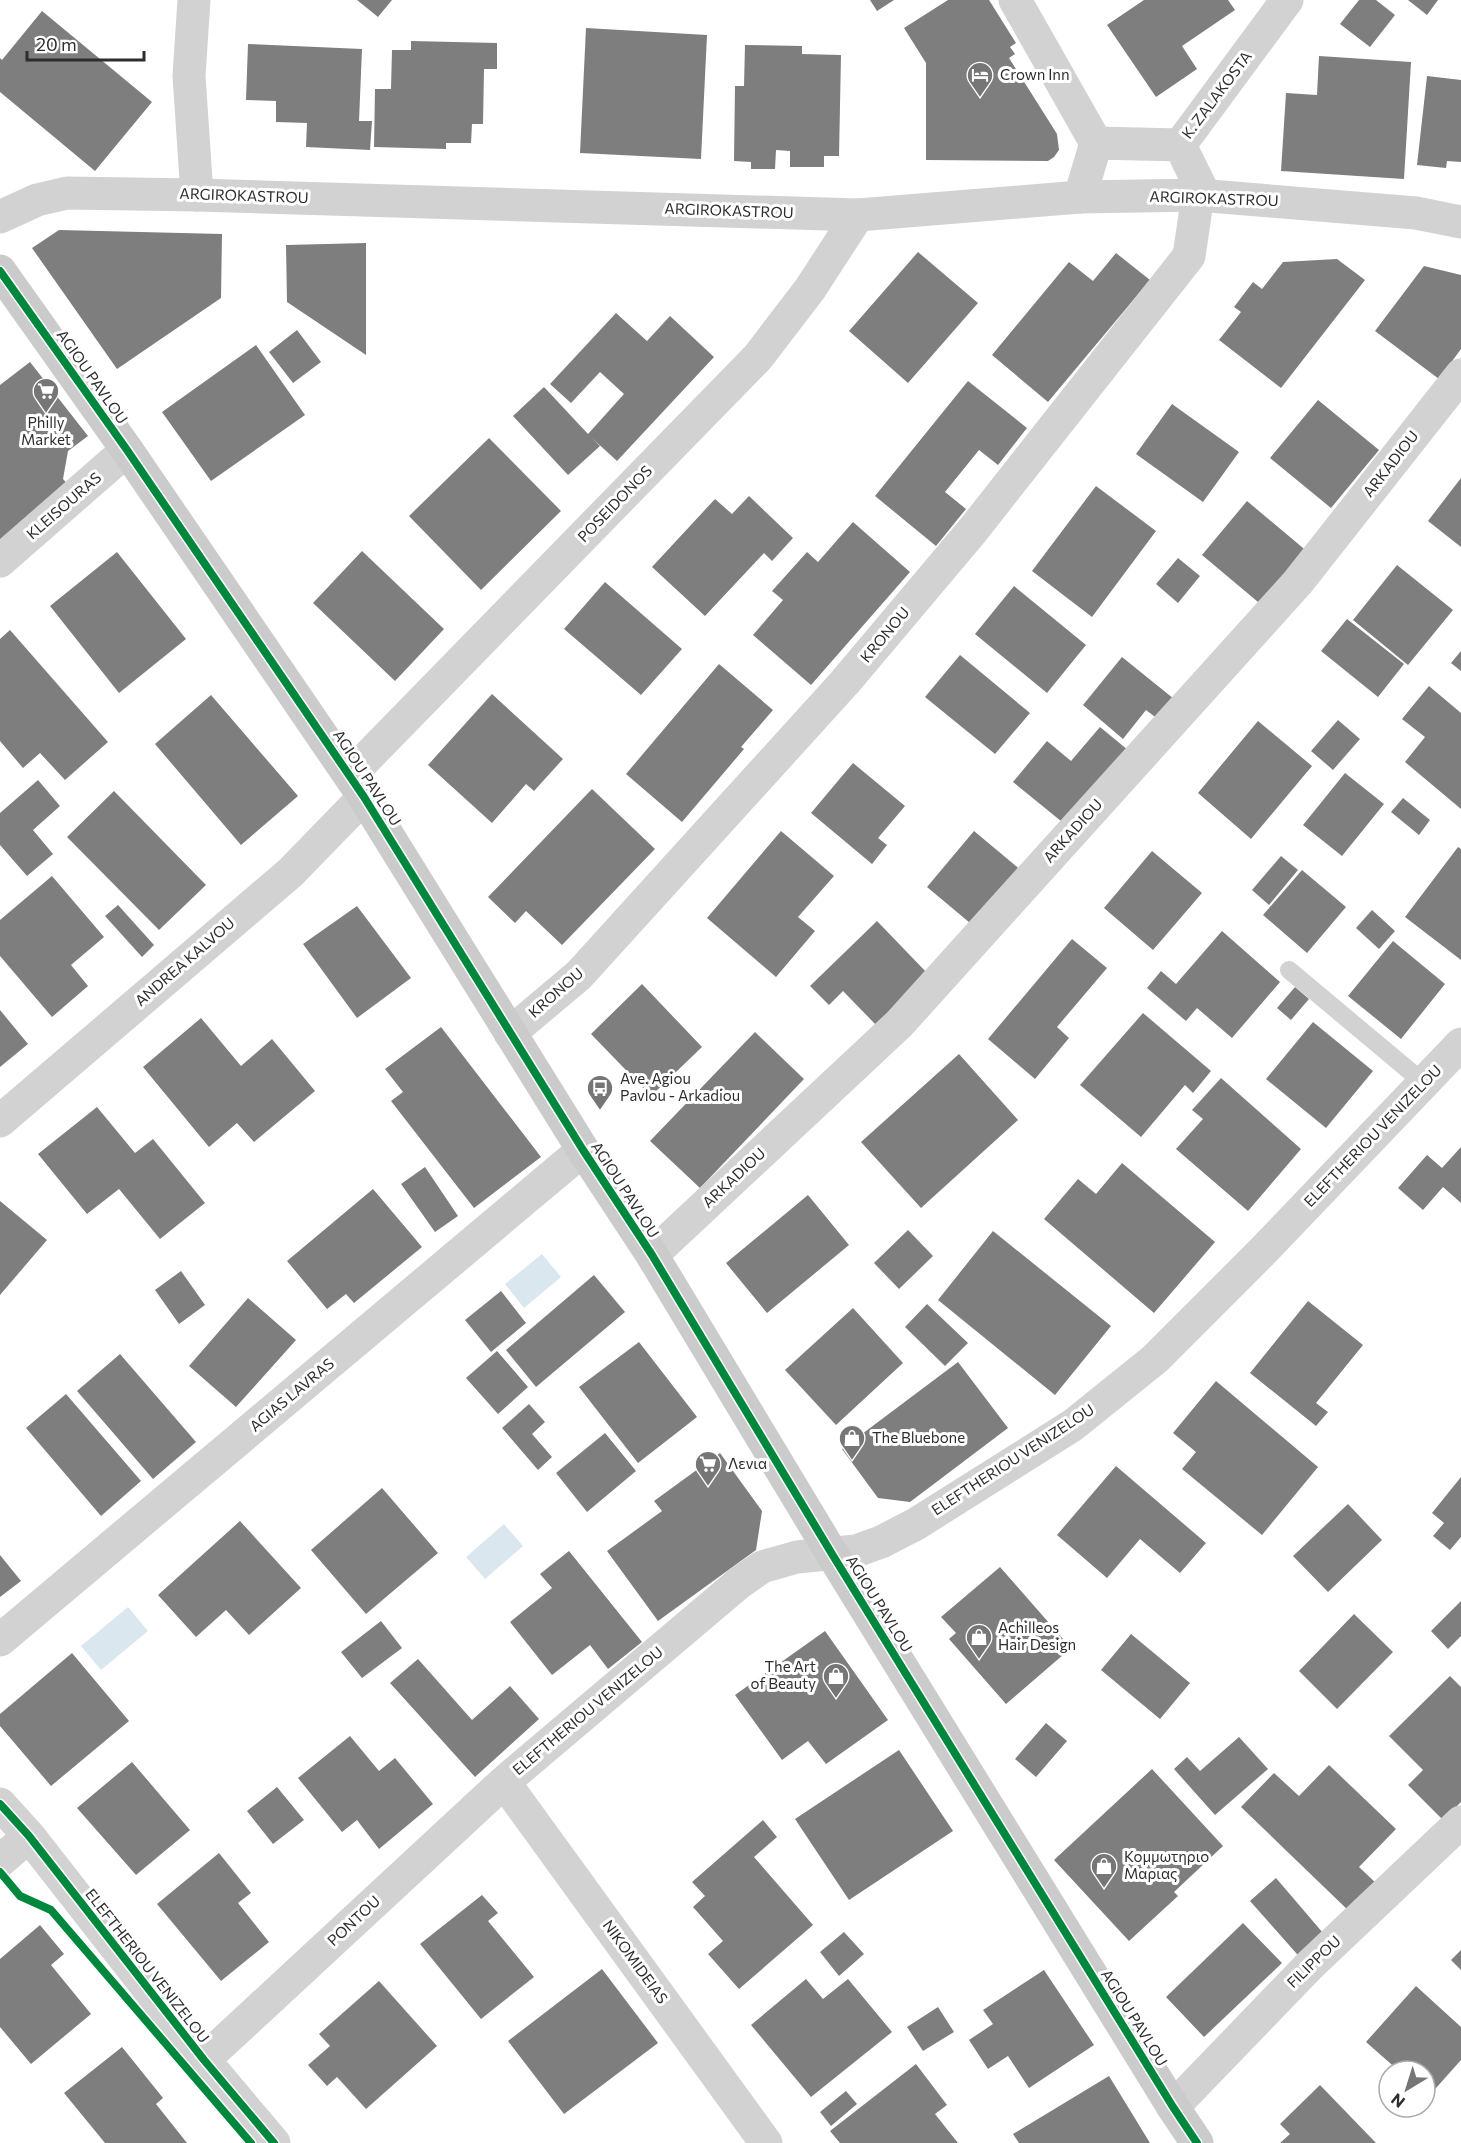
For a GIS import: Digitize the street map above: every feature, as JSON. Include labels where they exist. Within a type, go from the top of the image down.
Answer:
[{"type":"main road","name":"AGIOU PAVLOU","points":[[0,270],[127,450],[357,786],[583,1150],[652,1255],[832,1554],[1197,2143]]},
{"type":"street","points":[[194,0],[189,76],[197,195]]},
{"type":"street","points":[[1015,0],[1096,142],[1080,197]]},
{"type":"street","name":"K. ZALAKOSTA","points":[[1201,196],[1180,144],[1287,0]]},
{"type":"street","points":[[1096,142],[1180,144]]},
{"type":"street","name":"ARGIROKASTROU","points":[[0,217],[37,200],[67,193],[858,215],[1080,197],[1201,196],[1416,213],[1461,222]]},
{"type":"street","name":"KRONOU","points":[[510,1033],[579,975],[845,682],[973,530],[1189,256],[1201,196]]},
{"type":"street","name":"POSEIDONOS","points":[[357,786],[758,357],[810,289],[858,215]]},
{"type":"street","name":"ARKADIOU","points":[[652,1255],[899,1024],[1298,582],[1461,375]]},
{"type":"street","name":"KLEISOURAS","points":[[0,561],[127,450]]},
{"type":"street","name":"ANDREA KALVOU","points":[[0,1121],[290,873],[357,786]]},
{"type":"street","name":"ELEFTHERIOU VENIZELOU","points":[[504,1782],[754,1572],[762,1567],[797,1557],[856,1551],[881,1542],[916,1524],[1073,1425],[1146,1367],[1261,1253],[1461,1044]]},
{"type":"street","name":"AGIAS LAVRAS","points":[[0,1640],[583,1150]]},
{"type":"street","name":"PONTOU","points":[[204,2060],[504,1782]]},
{"type":"street","name":"NIKOMIDEIAS","points":[[504,1782],[766,2143]]},
{"type":"street","name":"ELEFTHERIOU VENIZELOU","points":[[0,1804],[29,1836],[204,2060],[274,2143]]},
{"type":"street","name":"FILIPPOU","points":[[1173,2107],[1310,1965],[1461,1822]]},
{"type":"street","points":[[0,1861],[29,1836]]},
{"type":"lane","points":[[1289,970],[1424,1083]]},
{"type":"shaded area","points":[[542,1254],[561,1277],[524,1308],[505,1284]]},
{"type":"shaded area","points":[[504,1524],[523,1546],[485,1579],[466,1557]]},
{"type":"shaded area","points":[[128,1607],[148,1631],[101,1670],[81,1646]]},
{"type":"building","points":[[357,0],[392,0],[378,17]]},
{"type":"building","points":[[870,0],[894,0],[877,11]]},
{"type":"building","name":"Crown Inn","points":[[948,0],[989,0],[1016,43],[1010,47],[1015,54],[1009,58],[1057,134],[1059,150],[1048,161],[926,160],[926,63],[904,28]]},
{"type":"building","points":[[1144,0],[1228,0],[1235,10],[1182,46],[1197,69],[1156,97],[1107,25]]},
{"type":"building","points":[[1359,0],[1376,0],[1395,15],[1370,47],[1340,24]]},
{"type":"building","points":[[1408,0],[1438,0],[1427,15]]},
{"type":"building","points":[[42,11],[152,102],[95,171],[0,92],[0,58],[2,60]]},
{"type":"building","points":[[586,28],[707,35],[701,159],[580,153]]},
{"type":"building","points":[[411,41],[497,43],[497,69],[484,69],[483,124],[472,124],[471,143],[446,143],[446,149],[374,147],[375,89],[391,89],[392,50],[411,50]]},
{"type":"building","points":[[248,44],[362,49],[359,121],[372,121],[370,150],[306,147],[307,123],[276,122],[276,101],[246,100]]},
{"type":"building","points":[[745,45],[802,46],[802,54],[841,55],[839,156],[824,156],[824,167],[790,167],[790,151],[776,150],[775,169],[751,169],[751,162],[734,161],[735,86],[744,86]]},
{"type":"building","points":[[1319,56],[1411,62],[1404,179],[1281,171],[1286,93],[1317,95]]},
{"type":"building","points":[[1427,76],[1461,80],[1461,162],[1447,161],[1446,168],[1417,165]]},
{"type":"building","points":[[59,230],[222,234],[221,298],[117,369],[32,248]]},
{"type":"building","points":[[366,243],[366,355],[287,302],[286,245]]},
{"type":"building","points":[[918,252],[978,303],[908,383],[849,331]]},
{"type":"building","points":[[1116,253],[1150,280],[1048,402],[992,355],[1069,262],[1093,281]]},
{"type":"building","points":[[1337,259],[1365,280],[1281,388],[1219,340],[1241,312],[1234,307],[1253,282],[1262,289],[1283,262]]},
{"type":"building","points":[[1424,266],[1461,275],[1461,349],[1439,379],[1375,331]]},
{"type":"building","points":[[616,313],[647,341],[670,316],[714,357],[617,461],[592,438],[600,446],[568,475],[513,416],[544,387],[588,434],[624,394],[600,372],[571,403],[550,384]]},
{"type":"building","points":[[297,330],[321,362],[293,383],[269,352]]},
{"type":"building","points":[[256,345],[305,415],[211,481],[162,412]]},
{"type":"building","points":[[30,362],[88,436],[68,451],[63,479],[69,486],[0,540],[0,385]]},
{"type":"building","points":[[968,381],[1027,428],[998,465],[979,450],[945,492],[966,509],[936,546],[875,496]]},
{"type":"building","points":[[1318,400],[1379,450],[1331,508],[1270,458]]},
{"type":"building","points":[[1172,404],[1239,452],[1203,502],[1136,454]]},
{"type":"building","points":[[489,438],[561,511],[481,590],[409,516]]},
{"type":"building","points":[[1461,478],[1461,547],[1428,521]]},
{"type":"building","points":[[1096,486],[1156,531],[1092,617],[1032,571]]},
{"type":"building","points":[[749,496],[793,538],[772,561],[764,553],[705,616],[652,567],[715,499],[732,514]]},
{"type":"building","points":[[1247,501],[1309,553],[1264,607],[1202,555]]},
{"type":"building","points":[[853,522],[910,572],[811,685],[753,635],[783,600],[772,591],[807,552],[818,562]]},
{"type":"building","points":[[362,551],[444,629],[395,681],[313,603]]},
{"type":"building","points":[[117,552],[186,639],[119,693],[50,606]]},
{"type":"building","points":[[1178,558],[1200,576],[1178,603],[1156,584]]},
{"type":"building","points":[[1397,565],[1453,610],[1408,665],[1353,620]]},
{"type":"building","points":[[605,582],[682,649],[641,695],[564,629]]},
{"type":"building","points":[[1014,586],[1086,645],[1047,693],[975,634]]},
{"type":"building","points":[[1347,619],[1404,664],[1378,697],[1321,651]]},
{"type":"building","points":[[10,630],[108,742],[65,780],[40,753],[23,768],[0,741],[0,639]]},
{"type":"building","points":[[1461,651],[1461,671],[1451,663]]},
{"type":"building","points":[[960,655],[1030,713],[995,754],[925,697]]},
{"type":"building","points":[[1122,657],[1179,703],[1163,723],[1146,710],[1123,739],[1083,705]]},
{"type":"building","points":[[719,664],[773,710],[741,747],[744,749],[682,822],[626,774]]},
{"type":"building","points":[[1429,686],[1461,713],[1461,809],[1405,762],[1425,737],[1402,719]]},
{"type":"building","points":[[492,694],[563,759],[534,791],[526,784],[492,823],[428,765]]},
{"type":"building","points":[[211,695],[298,796],[241,845],[155,744]]},
{"type":"building","points":[[1338,720],[1360,739],[1333,770],[1311,751]]},
{"type":"building","points":[[1258,721],[1312,766],[1251,839],[1198,793]]},
{"type":"building","points":[[1100,727],[1134,755],[1072,830],[1013,782],[1047,741],[1071,761]]},
{"type":"building","points":[[853,763],[905,806],[878,838],[887,845],[872,864],[811,813]]},
{"type":"building","points":[[1345,773],[1384,804],[1342,856],[1303,825]]},
{"type":"building","points":[[38,780],[60,806],[33,830],[53,854],[27,876],[0,845],[0,813]]},
{"type":"building","points":[[592,789],[655,849],[562,945],[526,911],[515,923],[488,897]]},
{"type":"building","points":[[114,791],[206,885],[159,930],[67,837]]},
{"type":"building","points":[[1403,798],[1430,820],[1419,835],[1391,812]]},
{"type":"building","points":[[781,831],[834,876],[798,917],[815,931],[776,977],[707,918]]},
{"type":"building","points":[[974,831],[1023,872],[976,928],[927,887]]},
{"type":"building","points":[[1458,847],[1461,849],[1461,960],[1405,917]]},
{"type":"building","points":[[1152,851],[1202,893],[1153,950],[1104,908]]},
{"type":"building","points":[[1281,856],[1298,870],[1269,905],[1252,890]]},
{"type":"building","points":[[1302,870],[1346,907],[1307,953],[1263,915]]},
{"type":"building","points":[[52,876],[104,937],[71,965],[88,986],[52,1017],[0,956],[0,920]]},
{"type":"building","points":[[118,905],[154,945],[142,957],[105,916]]},
{"type":"building","points":[[357,906],[411,978],[357,1018],[303,944]]},
{"type":"building","points":[[1372,910],[1395,931],[1379,949],[1356,928]]},
{"type":"building","points":[[877,921],[929,975],[876,1025],[843,991],[829,1005],[810,986]]},
{"type":"building","points":[[1222,931],[1280,982],[1232,1038],[1197,1008],[1186,1021],[1147,988],[1161,971],[1176,984]]},
{"type":"building","points":[[1072,939],[1107,968],[1057,1027],[1069,1038],[1035,1079],[988,1039]]},
{"type":"building","points":[[1393,941],[1445,984],[1401,1039],[1348,996]]},
{"type":"building","points":[[642,984],[702,1047],[651,1096],[591,1034]]},
{"type":"building","points":[[1295,987],[1309,999],[1291,1020],[1277,1008]]},
{"type":"building","points":[[0,1010],[28,1044],[0,1067]]},
{"type":"building","points":[[1143,1013],[1211,1071],[1193,1093],[1185,1085],[1141,1137],[1080,1085]]},
{"type":"building","points":[[201,1018],[241,1066],[272,1039],[315,1091],[254,1142],[237,1123],[209,1147],[143,1067]]},
{"type":"building","points":[[1313,1022],[1373,1071],[1326,1128],[1266,1079]]},
{"type":"building","points":[[441,1027],[541,1157],[474,1208],[391,1101],[403,1092],[385,1069]]},
{"type":"building","points":[[755,1032],[804,1079],[700,1188],[650,1141]]},
{"type":"building","points":[[959,1054],[1018,1120],[921,1208],[861,1142]]},
{"type":"building","points":[[1221,1078],[1301,1149],[1248,1211],[1176,1149],[1203,1119],[1192,1110]]},
{"type":"building","points":[[97,1107],[135,1153],[153,1139],[205,1203],[160,1239],[119,1189],[87,1214],[38,1154]]},
{"type":"building","points":[[1461,1147],[1461,1203],[1443,1187],[1423,1210],[1398,1188],[1427,1155],[1442,1168]]},
{"type":"building","points":[[1122,1163],[1215,1242],[1154,1313],[1044,1219],[1078,1179],[1096,1194]]},
{"type":"building","points":[[425,1167],[458,1216],[435,1232],[401,1184]]},
{"type":"building","points":[[373,1189],[422,1247],[354,1303],[346,1294],[327,1309],[287,1261]]},
{"type":"building","points":[[808,1195],[849,1245],[767,1313],[726,1263]]},
{"type":"building","points":[[0,1201],[47,1240],[0,1295]]},
{"type":"building","points":[[908,1230],[933,1256],[899,1289],[874,1263]]},
{"type":"building","points":[[993,1231],[1111,1326],[1055,1395],[938,1300]]},
{"type":"building","points":[[181,1271],[205,1305],[179,1324],[155,1290]]},
{"type":"building","points":[[594,1275],[625,1312],[536,1387],[506,1350]]},
{"type":"building","points":[[501,1291],[526,1323],[491,1352],[465,1320]]},
{"type":"building","points":[[248,1298],[296,1340],[236,1407],[189,1366]]},
{"type":"building","points":[[1308,1301],[1363,1345],[1316,1403],[1328,1412],[1316,1426],[1250,1373]]},
{"type":"building","points":[[927,1304],[968,1343],[945,1366],[905,1327]]},
{"type":"building","points":[[853,1308],[903,1363],[836,1425],[785,1370]]},
{"type":"building","points":[[639,1342],[697,1417],[638,1463],[579,1387]]},
{"type":"building","points":[[497,1351],[528,1387],[498,1414],[466,1378]]},
{"type":"building","points":[[120,1354],[196,1442],[153,1479],[77,1391]]},
{"type":"building","points":[[958,1362],[1008,1428],[910,1502],[878,1498],[842,1449]]},
{"type":"building","points":[[1216,1381],[1318,1467],[1262,1535],[1182,1469],[1196,1452],[1173,1433]]},
{"type":"building","points":[[66,1394],[141,1481],[101,1516],[26,1428]]},
{"type":"building","points":[[529,1404],[545,1422],[532,1434],[552,1457],[538,1470],[502,1428]]},
{"type":"building","points":[[605,1433],[636,1471],[587,1512],[556,1473]]},
{"type":"building","points":[[720,1453],[762,1511],[756,1550],[658,1621],[607,1551],[662,1511],[654,1501]]},
{"type":"building","points":[[1116,1466],[1206,1543],[1180,1573],[1140,1539],[1107,1578],[1057,1535]]},
{"type":"building","points":[[1461,1477],[1461,1537],[1450,1550],[1433,1536],[1444,1523],[1432,1513]]},
{"type":"building","points":[[382,1488],[438,1553],[366,1614],[311,1550]]},
{"type":"building","points":[[1348,1504],[1382,1540],[1328,1592],[1293,1556]]},
{"type":"building","points":[[240,1521],[301,1588],[249,1635],[226,1610],[196,1637],[158,1595]]},
{"type":"building","points":[[569,1551],[642,1642],[608,1669],[590,1645],[552,1675],[510,1622],[552,1588],[540,1574]]},
{"type":"building","points":[[0,1555],[21,1581],[0,1597]]},
{"type":"building","points":[[1000,1567],[1071,1648],[1006,1704],[949,1639],[956,1633],[941,1617]]},
{"type":"building","points":[[1461,1601],[1461,1636],[1448,1649],[1431,1631]]},
{"type":"building","points":[[1354,1614],[1393,1652],[1337,1709],[1299,1671]]},
{"type":"building","points":[[381,1621],[402,1648],[362,1678],[341,1652]]},
{"type":"building","points":[[825,1631],[888,1720],[826,1764],[808,1741],[782,1760],[735,1695]]},
{"type":"building","points":[[1131,1634],[1190,1683],[1160,1719],[1101,1670]]},
{"type":"building","points":[[72,1653],[129,1721],[51,1786],[0,1726],[0,1714]]},
{"type":"building","points":[[418,1659],[472,1720],[510,1686],[539,1719],[475,1777],[390,1683]]},
{"type":"building","points":[[1450,1676],[1461,1687],[1461,1802],[1443,1820],[1408,1785],[1423,1770],[1389,1736]]},
{"type":"building","points":[[1046,1723],[1067,1741],[1036,1777],[1015,1759]]},
{"type":"building","points":[[350,1736],[379,1771],[395,1758],[433,1804],[379,1849],[357,1820],[342,1832],[298,1778]]},
{"type":"building","points":[[1239,1737],[1268,1769],[1215,1815],[1174,1769],[1187,1757],[1200,1771]]},
{"type":"building","points":[[899,1750],[953,1831],[849,1900],[795,1819]]},
{"type":"building","points":[[132,1762],[190,1830],[136,1875],[77,1808]]},
{"type":"building","points":[[1329,1765],[1396,1829],[1359,1867],[1378,1885],[1351,1913],[1241,1807],[1274,1773],[1299,1796]]},
{"type":"building","points":[[1152,1769],[1223,1846],[1174,1892],[1178,1896],[1129,1941],[1054,1860]]},
{"type":"building","points":[[277,1787],[304,1820],[273,1844],[247,1811]]},
{"type":"building","points":[[763,1820],[777,1837],[754,1857],[813,1925],[739,1989],[708,1954],[723,1941],[693,1907],[705,1896],[692,1882]]},
{"type":"building","points":[[219,1853],[251,1893],[238,1903],[269,1942],[221,1981],[157,1904]]},
{"type":"building","points":[[1276,1878],[1329,1940],[1304,1962],[1250,1901]]},
{"type":"building","points":[[482,1895],[498,1913],[488,1921],[534,1977],[481,2019],[420,1944]]},
{"type":"building","points":[[1243,1923],[1282,1963],[1204,2037],[1166,1997]]},
{"type":"building","points":[[40,1925],[64,1954],[51,1965],[91,2014],[31,2064],[0,2027],[0,1959]]},
{"type":"building","points":[[844,1932],[864,1954],[839,1976],[820,1952]]},
{"type":"building","points":[[1461,1950],[1461,1970],[1451,1960]]},
{"type":"building","points":[[602,1969],[658,2043],[564,2114],[508,2041]]},
{"type":"building","points":[[1044,1970],[1094,2045],[1029,2088],[1008,2056],[988,2069],[969,2040],[993,2024],[983,2010]]},
{"type":"building","points":[[806,1979],[823,1999],[848,1979],[892,2032],[811,2097],[751,2025]]},
{"type":"building","points":[[379,1981],[437,2046],[366,2109],[337,2077],[327,2086],[308,2065],[330,2046],[319,2034]]},
{"type":"building","points":[[1416,1986],[1461,2027],[1461,2060],[1437,2087],[1437,2059],[1385,2059],[1366,2042]]},
{"type":"building","points":[[938,2007],[954,2032],[923,2051],[907,2027]]},
{"type":"building","points":[[122,2047],[163,2098],[156,2104],[187,2143],[105,2143],[64,2093]]},
{"type":"building","points":[[916,2064],[947,2105],[935,2114],[958,2143],[840,2143],[830,2131]]},
{"type":"building","points":[[1109,2076],[1150,2143],[1019,2143],[1013,2134]]},
{"type":"building","points":[[1320,2085],[1376,2143],[1280,2143],[1290,2134],[1280,2124]]},
{"type":"building","points":[[846,2091],[857,2104],[831,2126],[820,2112]]},
{"type":"cycle path","points":[[0,271],[127,450],[364,797],[583,1150],[652,1255],[832,1554],[1197,2143]]},
{"type":"cycle path","points":[[0,1804],[29,1836],[204,2060],[274,2143]]},
{"type":"cycle path","points":[[0,1872],[20,1896],[51,1910],[251,2143]]},
{"type":"place","name":"Crown Inn","points":[[980,98]]},
{"type":"place","name":"Philly Market","points":[[46,414]]},
{"type":"place","name":"Ave. Agiou Pavlou - Arkadiou","points":[[600,1111]]},
{"type":"place","name":"The Bluebone","points":[[852,1461]]},
{"type":"place","name":"Λενια","points":[[708,1487]]},
{"type":"place","name":"Achilleos Hair Design","points":[[979,1660]]},
{"type":"place","name":"The Art of Beauty","points":[[836,1699]]},
{"type":"place","name":"Κομμωτηριο Μαριας","points":[[1104,1889]]}]
